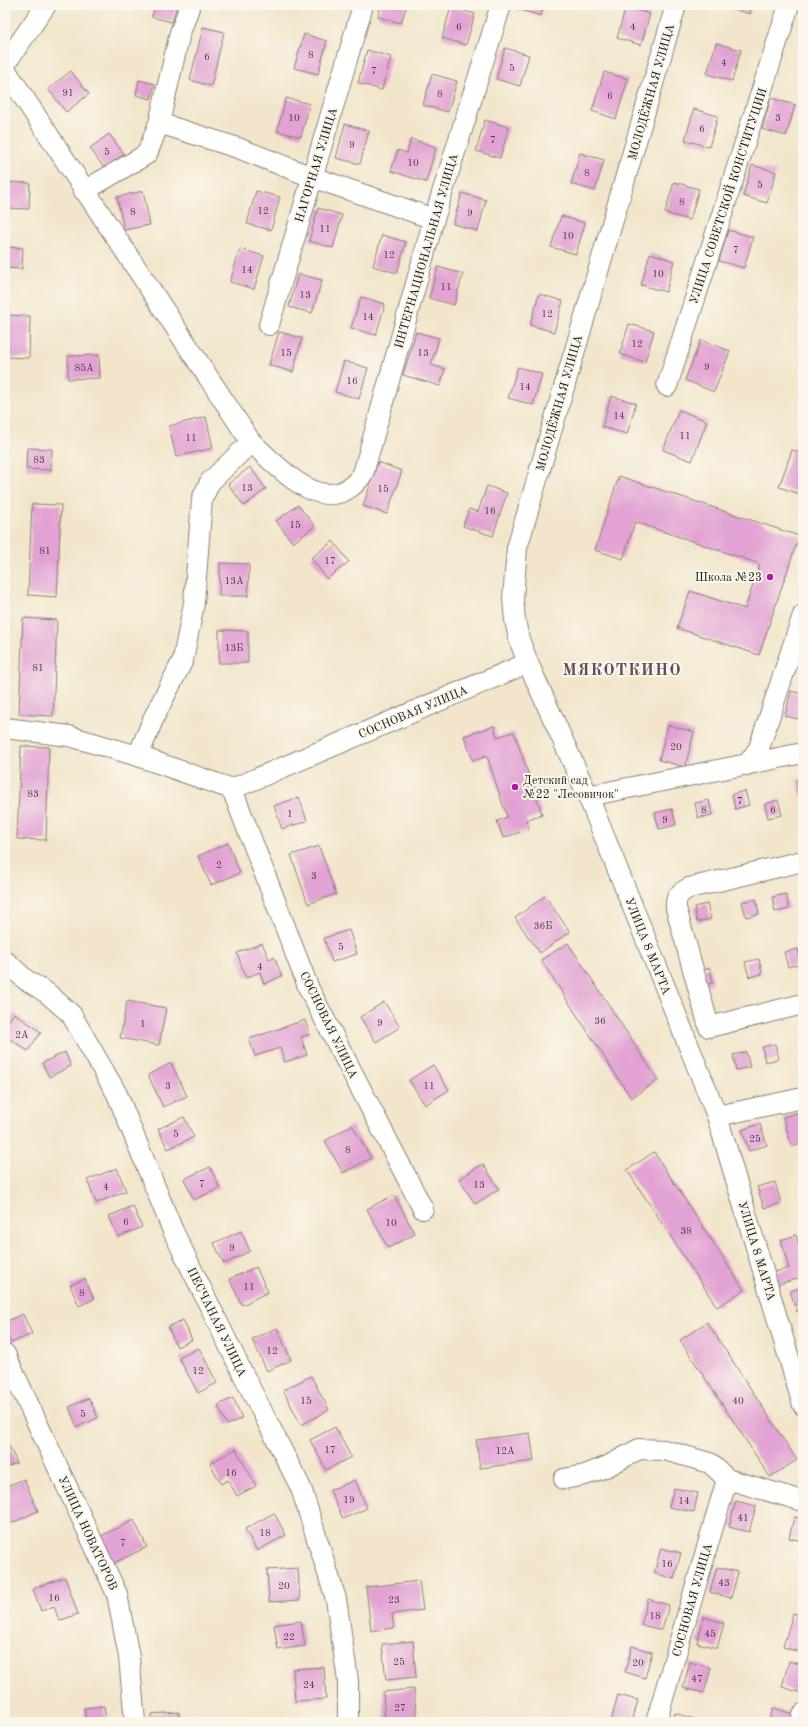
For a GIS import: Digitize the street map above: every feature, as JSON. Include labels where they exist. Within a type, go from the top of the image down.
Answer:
[{"type":"street","points":[[5,64],[46,5]]},
{"type":"street","points":[[84,191],[147,154],[159,123],[180,32],[190,5]]},
{"type":"street","name":"НАГОРНАЯ УЛИЦА","points":[[268,325],[363,5]]},
{"type":"street","name":"ИНТЕРНАЦИОНАЛЬНАЯ УЛИЦА","points":[[251,442],[290,477],[307,489],[319,494],[332,494],[346,491],[355,485],[363,474],[434,219],[501,5]]},
{"type":"street","name":"МОЛОДЁЖНАЯ УЛИЦА","points":[[588,796],[528,663],[519,639],[515,620],[513,592],[517,548],[676,5]]},
{"type":"street","name":"УЛИЦА СОВЕТСКОЙ КОНСТИТУЦИИ","points":[[667,386],[789,5]]},
{"type":"street","points":[[5,69],[84,191],[251,442],[210,482],[202,499],[194,603],[183,660],[154,717],[138,756]]},
{"type":"street","points":[[159,123],[238,148],[312,177],[434,219]]},
{"type":"street","points":[[747,765],[759,748],[803,615]]},
{"type":"street","name":"СОСНОВАЯ УЛИЦА","points":[[423,1209],[309,989],[232,789],[528,663]]},
{"type":"street","points":[[5,728],[69,736],[138,756],[232,789]]},
{"type":"street","points":[[588,796],[803,753]]},
{"type":"street","name":"УЛИЦА 8 МАРТА","points":[[588,796],[717,1116],[803,1405]]},
{"type":"street","points":[[803,861],[689,888],[680,892],[675,899],[676,908],[709,1027],[803,1004]]},
{"type":"street","name":"ПЕСЧАНАЯ УЛИЦА","points":[[5,961],[26,980],[47,993],[71,1014],[117,1094],[173,1231],[301,1488],[336,1599],[348,1682],[348,1722]]},
{"type":"street","points":[[717,1116],[803,1098]]},
{"type":"street","name":"УЛИЦА НОВАТОРОВ","points":[[5,1354],[117,1594],[129,1657],[135,1722]]},
{"type":"street","points":[[564,1479],[585,1476],[608,1466],[639,1449],[664,1450],[710,1463],[727,1479],[803,1500]]},
{"type":"street","name":"СОСНОВАЯ УЛИЦА","points":[[656,1722],[727,1479]]},
{"type":"street","points":[[801,1722],[803,1714]]},
{"type":"building","points":[[155,5],[177,5],[172,22],[152,17]]},
{"type":"building","points":[[381,5],[407,5],[401,23],[378,17]]},
{"type":"building","points":[[518,5],[544,5],[541,16],[517,9]]},
{"type":"building","points":[[726,5],[752,5],[750,14],[725,7]]},
{"type":"building","points":[[451,7],[475,14],[466,45],[442,38]]},
{"type":"building","points":[[626,7],[650,14],[641,45],[617,38]]},
{"type":"building","points":[[203,27],[224,32],[211,86],[190,80]]},
{"type":"building","points":[[304,34],[327,41],[318,74],[294,68]]},
{"type":"building","points":[[716,43],[741,50],[732,81],[707,74]]},
{"type":"building","points":[[505,48],[529,55],[520,86],[496,79]]},
{"type":"building","points":[[367,50],[391,57],[382,90],[358,83]]},
{"type":"building","points":[[71,71],[89,94],[66,112],[48,89]]},
{"type":"building","points":[[604,72],[628,79],[616,119],[592,111]]},
{"type":"building","points":[[432,74],[457,81],[448,112],[423,105]]},
{"type":"building","points":[[139,80],[155,84],[151,99],[136,95]]},
{"type":"building","points":[[286,98],[310,104],[301,137],[277,131]]},
{"type":"building","points":[[771,98],[795,105],[786,136],[762,129]]},
{"type":"building","points":[[694,109],[718,116],[709,147],[685,140]]},
{"type":"building","points":[[485,120],[509,127],[500,158],[476,151]]},
{"type":"building","points":[[345,124],[369,131],[360,164],[336,158]]},
{"type":"building","points":[[109,134],[124,154],[104,168],[90,148]]},
{"type":"building","points":[[411,139],[436,147],[426,182],[391,171],[398,150],[407,153]]},
{"type":"building","points":[[580,153],[604,160],[595,191],[571,184]]},
{"type":"building","points":[[752,165],[776,172],[767,203],[743,196]]},
{"type":"building","points":[[5,182],[30,183],[29,209],[5,208]]},
{"type":"building","points":[[674,182],[699,189],[690,220],[665,213]]},
{"type":"building","points":[[143,191],[150,225],[124,230],[117,197]]},
{"type":"building","points":[[256,191],[280,197],[271,230],[247,224]]},
{"type":"building","points":[[462,193],[486,200],[478,231],[453,224]]},
{"type":"building","points":[[318,208],[342,215],[333,248],[309,241]]},
{"type":"building","points":[[561,216],[585,223],[576,254],[551,247]]},
{"type":"building","points":[[728,230],[753,237],[744,268],[719,261]]},
{"type":"building","points":[[382,235],[406,242],[397,273],[373,266]]},
{"type":"building","points":[[5,247],[23,248],[22,269],[5,268]]},
{"type":"building","points":[[240,249],[264,256],[254,289],[230,282]]},
{"type":"building","points":[[650,253],[674,261],[666,292],[641,285]]},
{"type":"building","points":[[438,267],[463,274],[454,305],[429,298]]},
{"type":"building","points":[[298,274],[322,280],[312,313],[289,307]]},
{"type":"building","points":[[539,294],[563,301],[554,332],[530,325]]},
{"type":"building","points":[[361,297],[385,304],[376,335],[351,328]]},
{"type":"building","points":[[5,315],[30,316],[29,358],[5,357]]},
{"type":"building","points":[[629,324],[654,331],[645,362],[620,354]]},
{"type":"building","points":[[279,332],[302,338],[293,372],[269,365]]},
{"type":"building","points":[[416,332],[439,338],[431,365],[445,369],[440,386],[403,375]]},
{"type":"building","points":[[701,340],[730,351],[714,392],[685,380]]},
{"type":"building","points":[[99,355],[100,378],[68,379],[68,356]]},
{"type":"building","points":[[344,361],[368,368],[359,399],[335,392]]},
{"type":"building","points":[[518,367],[542,374],[533,405],[508,398]]},
{"type":"building","points":[[611,396],[636,403],[627,434],[602,427]]},
{"type":"building","points":[[679,410],[707,421],[692,461],[663,450]]},
{"type":"building","points":[[206,417],[213,448],[176,457],[169,426]]},
{"type":"building","points":[[27,448],[52,449],[51,470],[26,469]]},
{"type":"building","points":[[792,450],[803,453],[803,495],[779,487]]},
{"type":"building","points":[[378,462],[402,471],[387,514],[363,506]]},
{"type":"building","points":[[250,467],[266,489],[244,506],[228,484]]},
{"type":"building","name":"Школа №23","points":[[619,476],[799,536],[759,655],[677,628],[690,591],[745,609],[760,564],[635,522],[623,559],[595,550]]},
{"type":"building","points":[[487,486],[507,493],[493,536],[463,526],[469,509],[478,512]]},
{"type":"building","points":[[32,504],[61,505],[57,597],[28,595]]},
{"type":"building","points":[[298,505],[315,526],[293,543],[276,521]]},
{"type":"building","points":[[333,541],[349,562],[327,579],[311,558]]},
{"type":"building","points":[[220,563],[249,564],[248,596],[219,596]]},
{"type":"building","points":[[23,618],[57,620],[53,716],[19,714]]},
{"type":"building","points":[[219,630],[248,631],[248,663],[219,663]]},
{"type":"building","points":[[791,691],[803,694],[803,720],[785,716]]},
{"type":"building","points":[[668,725],[694,732],[685,767],[659,760]]},
{"type":"building","name":"Детский сад №22 \"Лесовичок\"","points":[[494,726],[497,737],[514,732],[542,814],[526,820],[529,829],[503,838],[497,821],[507,817],[487,756],[473,761],[464,736]]},
{"type":"building","points":[[21,746],[49,747],[46,840],[17,839]]},
{"type":"building","points":[[803,779],[803,794],[801,795],[797,780]]},
{"type":"building","points":[[745,791],[749,805],[735,809],[732,794]]},
{"type":"building","points":[[299,797],[307,821],[282,829],[274,806]]},
{"type":"building","points":[[709,800],[712,815],[698,818],[695,803]]},
{"type":"building","points":[[778,800],[782,815],[768,818],[765,804]]},
{"type":"building","points":[[672,809],[676,825],[659,829],[655,813]]},
{"type":"building","points":[[228,843],[240,873],[211,885],[198,856]]},
{"type":"building","points":[[319,846],[336,894],[308,904],[291,855]]},
{"type":"building","points":[[786,894],[789,909],[775,912],[772,897]]},
{"type":"building","points":[[545,896],[570,932],[540,953],[515,918]]},
{"type":"building","points":[[756,899],[759,914],[746,917],[742,902]]},
{"type":"building","points":[[707,904],[711,919],[697,922],[694,907]]},
{"type":"building","points":[[349,930],[357,954],[332,962],[324,938]]},
{"type":"building","points":[[262,943],[269,959],[274,957],[282,976],[264,984],[260,972],[246,978],[237,953]]},
{"type":"building","points":[[568,943],[658,1080],[631,1098],[541,960]]},
{"type":"building","points":[[798,949],[801,964],[788,967],[784,952]]},
{"type":"building","points":[[759,959],[762,974],[749,977],[745,962]]},
{"type":"building","points":[[710,968],[713,983],[700,986],[696,971]]},
{"type":"building","points":[[127,1001],[166,1008],[159,1045],[120,1038]]},
{"type":"building","points":[[384,1002],[400,1027],[376,1042],[360,1017]]},
{"type":"building","points":[[14,1013],[41,1032],[28,1051],[5,1036],[5,1026]]},
{"type":"building","points":[[305,1020],[310,1034],[301,1037],[307,1055],[285,1062],[280,1048],[255,1056],[249,1039]]},
{"type":"building","points":[[775,1044],[779,1059],[765,1062],[762,1047]]},
{"type":"building","points":[[65,1052],[71,1066],[49,1077],[42,1063]]},
{"type":"building","points":[[746,1052],[750,1067],[736,1070],[733,1055]]},
{"type":"building","points":[[171,1063],[187,1096],[163,1107],[148,1075]]},
{"type":"building","points":[[433,1065],[449,1090],[425,1105],[409,1080]]},
{"type":"building","points":[[803,1111],[803,1143],[792,1147],[783,1117]]},
{"type":"building","points":[[184,1117],[194,1137],[168,1149],[158,1129]]},
{"type":"building","points":[[760,1124],[767,1145],[749,1151],[742,1130]]},
{"type":"building","points":[[352,1125],[371,1158],[343,1173],[325,1141]]},
{"type":"building","points":[[654,1152],[744,1290],[717,1307],[627,1170]]},
{"type":"building","points":[[483,1164],[499,1189],[475,1204],[459,1179]]},
{"type":"building","points":[[210,1167],[220,1188],[194,1200],[184,1179]]},
{"type":"building","points":[[117,1168],[126,1191],[96,1203],[87,1180]]},
{"type":"building","points":[[775,1182],[781,1203],[764,1208],[757,1187]]},
{"type":"building","points":[[394,1195],[415,1234],[388,1248],[367,1209]]},
{"type":"building","points":[[133,1206],[142,1227],[118,1237],[109,1216]]},
{"type":"building","points":[[241,1231],[250,1251],[224,1264],[214,1243]]},
{"type":"building","points":[[796,1235],[803,1261],[803,1277],[776,1285],[772,1273],[789,1268],[781,1240]]},
{"type":"building","points":[[256,1267],[268,1292],[242,1305],[229,1279]]},
{"type":"building","points":[[85,1279],[94,1299],[79,1306],[70,1285]]},
{"type":"building","points":[[803,1287],[803,1310],[797,1312],[790,1291]]},
{"type":"building","points":[[23,1314],[32,1334],[11,1343],[5,1329],[5,1322]]},
{"type":"building","points":[[183,1320],[192,1340],[177,1347],[168,1327]]},
{"type":"building","points":[[707,1322],[797,1460],[770,1477],[680,1340]]},
{"type":"building","points":[[277,1328],[291,1360],[267,1371],[252,1339]]},
{"type":"building","points":[[199,1348],[217,1383],[198,1393],[179,1358]]},
{"type":"building","points":[[311,1376],[329,1410],[301,1425],[283,1390]]},
{"type":"building","points":[[89,1398],[98,1418],[77,1427],[69,1407]]},
{"type":"building","points":[[233,1398],[242,1418],[227,1425],[218,1405]]},
{"type":"building","points":[[335,1427],[351,1457],[326,1470],[310,1440]]},
{"type":"building","points":[[530,1433],[534,1461],[480,1468],[476,1440]]},
{"type":"building","points":[[5,1437],[17,1463],[5,1468]]},
{"type":"building","points":[[236,1449],[256,1486],[237,1496],[228,1480],[221,1484],[210,1463]]},
{"type":"building","points":[[24,1479],[38,1511],[10,1524],[5,1512],[5,1487]]},
{"type":"building","points":[[355,1480],[367,1508],[343,1519],[330,1490]]},
{"type":"building","points":[[674,1488],[698,1493],[694,1512],[669,1507]]},
{"type":"building","points":[[736,1501],[756,1506],[749,1532],[729,1527]]},
{"type":"building","points":[[274,1513],[286,1535],[257,1551],[245,1529]]},
{"type":"building","points":[[794,1517],[803,1519],[803,1541],[789,1538]]},
{"type":"building","points":[[134,1520],[147,1547],[112,1564],[99,1537]]},
{"type":"building","points":[[661,1548],[681,1553],[674,1579],[654,1573]]},
{"type":"building","points":[[717,1567],[738,1572],[731,1598],[710,1592]]},
{"type":"building","points":[[298,1568],[300,1600],[269,1602],[267,1570]]},
{"type":"building","points":[[65,1577],[78,1614],[59,1621],[54,1606],[41,1611],[33,1589]]},
{"type":"building","points":[[419,1581],[423,1610],[392,1614],[394,1628],[371,1631],[366,1587]]},
{"type":"building","points":[[648,1599],[669,1605],[662,1630],[641,1625]]},
{"type":"building","points":[[793,1613],[803,1616],[803,1653],[783,1647]]},
{"type":"building","points":[[704,1617],[724,1623],[717,1648],[697,1643]]},
{"type":"building","points":[[301,1621],[305,1646],[278,1650],[274,1625]]},
{"type":"building","points":[[413,1641],[416,1677],[386,1680],[382,1644]]},
{"type":"building","points":[[632,1646],[652,1652],[645,1678],[625,1672]]},
{"type":"building","points":[[789,1661],[803,1665],[802,1693],[782,1687]]},
{"type":"building","points":[[690,1662],[711,1668],[704,1693],[683,1688]]},
{"type":"building","points":[[324,1667],[326,1699],[295,1701],[293,1669]]},
{"type":"building","points":[[414,1689],[417,1722],[385,1722],[383,1692]]},
{"type":"building","points":[[618,1695],[638,1700],[632,1722],[611,1721]]},
{"type":"building","points":[[104,1706],[106,1722],[86,1722],[84,1708]]},
{"type":"building","points":[[773,1708],[793,1714],[791,1722],[769,1722]]},
{"type":"building","points":[[179,1712],[179,1722],[152,1722],[152,1714]]},
{"type":"building","points":[[675,1713],[695,1719],[695,1722],[673,1722]]},
{"type":"place","name":"Школа №23","points":[[770,577]]},
{"type":"place","name":"Детский сад №22 \"Лесовичок\"","points":[[515,787]]},
{"type":"district","name":"МЯКОТКИНО","points":[[622,669]]}]
